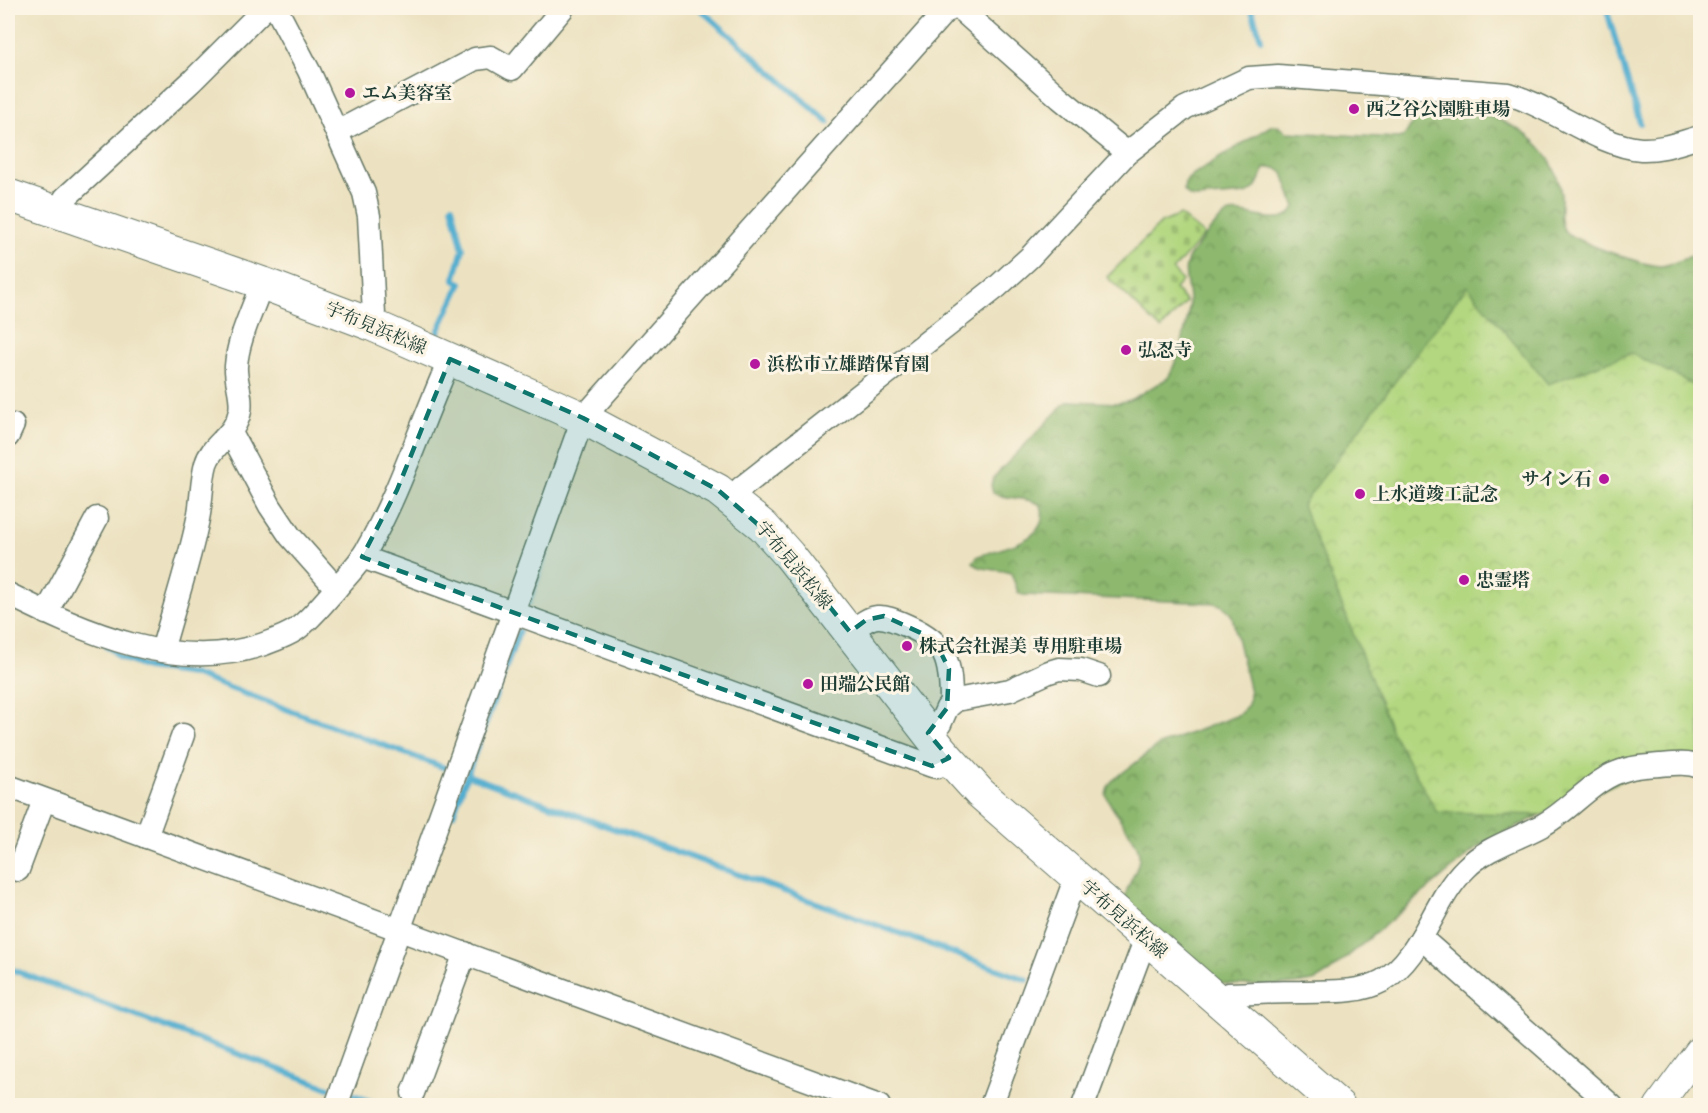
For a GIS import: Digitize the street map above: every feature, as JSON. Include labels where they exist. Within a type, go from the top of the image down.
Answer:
[{"type":"main road","name":"宇布見浜松線","points":[[8,195],[262,283],[370,324],[584,418],[701,480],[733,500],[763,526],[783,548],[928,733],[980,793],[1339,1106]]},
{"type":"street","points":[[60,213],[65,198],[192,81],[265,8]]},
{"type":"street","points":[[276,8],[304,60],[368,204],[374,315],[370,324]]},
{"type":"street","points":[[337,132],[475,59],[491,57],[512,69],[563,8]]},
{"type":"street","points":[[336,1106],[584,418],[948,8]]},
{"type":"street","points":[[959,8],[1059,98],[1127,153]]},
{"type":"street","points":[[733,500],[741,488],[997,287],[1030,257],[1127,153],[1185,108],[1236,84],[1263,76],[1508,94],[1532,102],[1607,140],[1624,146],[1642,149],[1660,148],[1701,137]]},
{"type":"street","points":[[162,651],[198,519],[206,463],[215,448],[231,432],[240,412],[237,357],[262,283]]},
{"type":"street","points":[[8,594],[90,631],[162,651],[183,654],[224,653],[255,647],[295,630],[310,619],[362,557],[397,490],[450,359]]},
{"type":"street","points":[[231,432],[270,506],[290,536],[336,588]]},
{"type":"street","points":[[46,613],[97,518]]},
{"type":"street","points":[[362,557],[932,766],[937,767],[949,759]]},
{"type":"street","points":[[850,632],[866,620],[875,616],[884,616],[934,639],[949,669],[951,703],[940,724],[928,733]]},
{"type":"street","points":[[951,703],[961,698],[1010,690],[1059,669],[1081,670],[1099,676]]},
{"type":"street","points":[[146,837],[183,735]]},
{"type":"street","points":[[1220,1002],[1228,994],[1347,991],[1370,987],[1406,961],[1451,886],[1483,854],[1547,823],[1611,775],[1644,766],[1682,764],[1701,767]]},
{"type":"street","points":[[8,786],[879,1106]]},
{"type":"street","points":[[18,870],[44,800]]},
{"type":"street","points":[[991,1106],[1071,890],[1080,880]]},
{"type":"street","points":[[1421,938],[1612,1106]]},
{"type":"street","points":[[1083,1106],[1141,951],[1150,941]]},
{"type":"street","points":[[413,1093],[465,953]]},
{"type":"street","points":[[1658,1106],[1701,1048]]},
{"type":"highlighted area","points":[[450,359],[583,418],[718,490],[776,540],[850,632],[866,620],[884,616],[934,639],[949,669],[947,708],[928,733],[949,758],[932,766],[362,557],[397,490]]},
{"type":"green space","points":[[1467,108],[1515,128],[1529,136],[1540,147],[1550,160],[1557,175],[1561,194],[1561,222],[1564,230],[1570,235],[1611,252],[1654,265],[1672,264],[1700,252],[1700,758],[1682,755],[1550,810],[1478,847],[1329,972],[1316,980],[1278,985],[1217,983],[1126,904],[1125,897],[1139,861],[1138,848],[1106,795],[1112,781],[1159,745],[1236,716],[1247,706],[1250,692],[1232,616],[1224,607],[1214,603],[1023,595],[1018,592],[1011,573],[985,569],[973,562],[978,556],[1023,541],[1032,535],[1039,527],[1042,517],[1041,505],[1030,500],[993,493],[991,485],[994,477],[1069,401],[1119,403],[1130,400],[1168,378],[1179,353],[1188,315],[1189,300],[1185,272],[1188,259],[1220,219],[1230,213],[1282,218],[1295,207],[1283,173],[1276,168],[1266,168],[1256,186],[1246,194],[1190,197],[1184,191],[1185,182],[1192,175],[1272,125],[1287,132],[1398,138],[1403,137],[1414,120],[1425,112]]},
{"type":"green space","points":[[1180,215],[1204,235],[1173,270],[1182,281],[1175,289],[1186,302],[1161,329],[1107,277],[1161,223]]},
{"type":"green space","points":[[1467,286],[1548,384],[1631,353],[1700,388],[1700,758],[1682,755],[1543,815],[1437,812],[1393,734],[1302,505]]},
{"type":"waterway","points":[[699,8],[828,122]]},
{"type":"waterway","points":[[1251,8],[1261,39]]},
{"type":"waterway","points":[[1606,8],[1640,123]]},
{"type":"waterway","points":[[438,332],[461,283],[454,280],[463,249],[452,206]]},
{"type":"waterway","points":[[529,603],[561,512]]},
{"type":"waterway","points":[[453,814],[519,631]]},
{"type":"waterway","points":[[107,647],[119,657],[146,668],[192,674],[445,768]]},
{"type":"waterway","points":[[467,775],[1027,980]]},
{"type":"waterway","points":[[8,968],[329,1088]]},
{"type":"waterway","points":[[351,1094],[383,1106]]},
{"type":"place","name":"エム美容室","points":[[350,93]]},
{"type":"place","name":"西之谷公園駐車場","points":[[1354,109]]},
{"type":"place","name":"弘忍寺","points":[[1126,350]]},
{"type":"place","name":"浜松市立雄踏保育園","points":[[755,364]]},
{"type":"place","name":"サイン石","points":[[1604,479]]},
{"type":"place","name":"上水道竣工記念","points":[[1360,494]]},
{"type":"place","name":"忠霊塔","points":[[1464,580]]},
{"type":"place","name":"株式会社渥美 専用駐車場","points":[[907,646]]},
{"type":"place","name":"田端公民館","points":[[808,684]]}]
